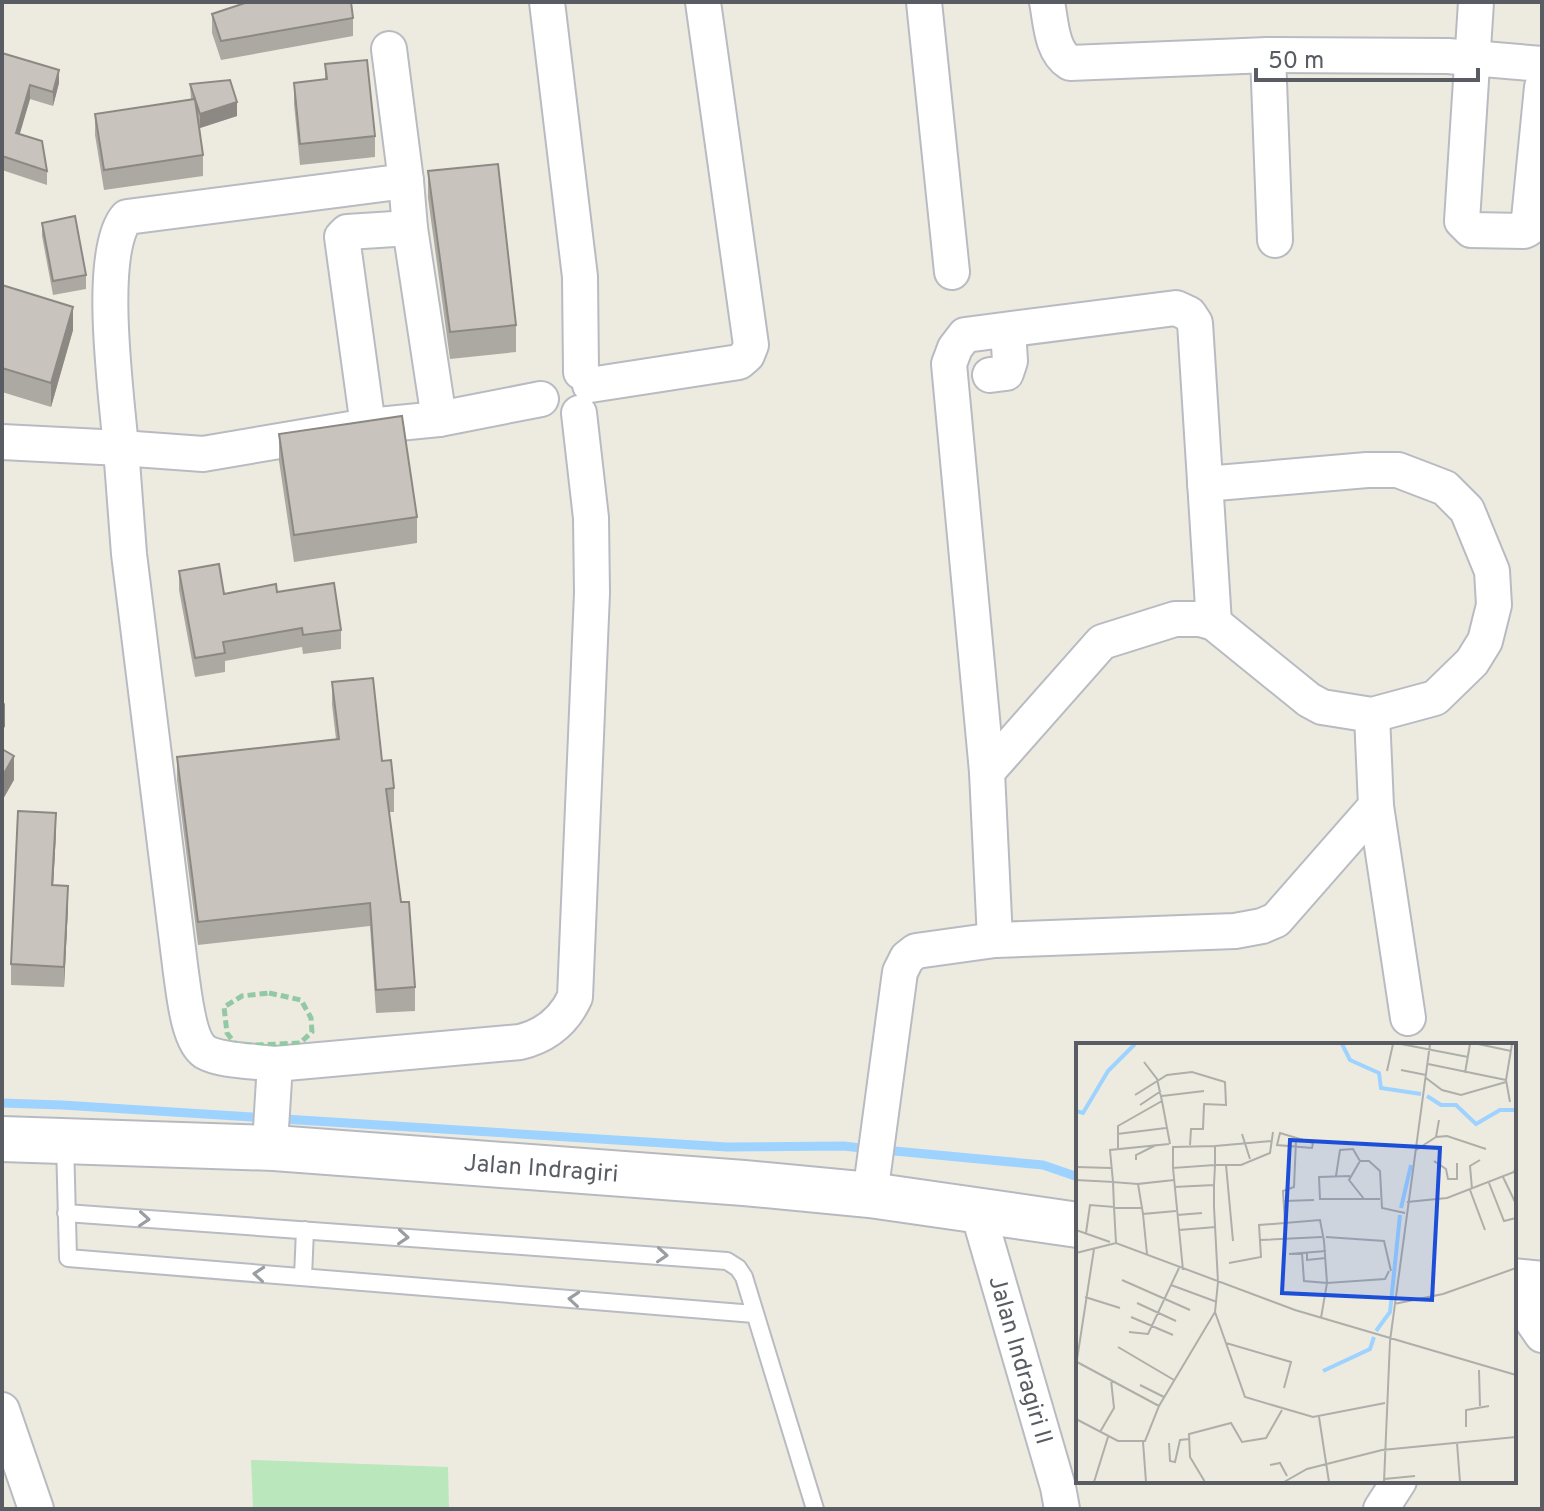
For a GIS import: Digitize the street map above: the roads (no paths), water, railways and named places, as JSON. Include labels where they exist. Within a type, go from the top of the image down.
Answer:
[{"type":"street","points":[[406,181],[127,217],[120,232],[110,281],[129,554],[181,973],[191,1028],[195,1040],[205,1052],[274,1067],[520,1042],[538,1037],[568,1011],[575,997],[592,593],[591,518],[579,263],[547,2]]},
{"type":"street","points":[[583,390],[739,362],[747,355],[751,345],[703,2]]},
{"type":"street","points":[[924,2],[952,272]]},
{"type":"street","points":[[1047,2],[1056,46],[1062,58],[1070,63],[1268,55],[1448,56],[1542,64]]},
{"type":"street","points":[[1476,2],[1462,221],[1471,230],[1528,229],[1542,87]]},
{"type":"street","points":[[389,49],[410,228],[439,419]]},
{"type":"street","points":[[1268,55],[1275,240]]},
{"type":"street","points":[[368,426],[342,237],[347,232],[410,228]]},
{"type":"street","points":[[995,940],[987,772],[949,364],[955,348],[965,335],[1176,308],[1189,314],[1195,323],[1214,623]]},
{"type":"street","points":[[990,375],[1006,373],[1010,361],[1008,330]]},
{"type":"street","points":[[2,442],[203,454],[368,426],[439,419],[541,399],[542,384],[551,371],[566,367],[583,390]]},
{"type":"street","points":[[987,772],[1102,642],[1175,619],[1200,619],[1214,623],[1309,700],[1322,707],[1372,715],[1435,698],[1472,662],[1485,641],[1494,605],[1492,571],[1467,510],[1445,488],[1398,470],[1205,484]]},
{"type":"street","points":[[1372,715],[1376,806],[1408,1018]]},
{"type":"street","points":[[872,1182],[900,972],[907,958],[916,951],[995,940],[1235,931],[1262,926],[1276,920],[1376,806]]},
{"type":"street","points":[[272,1138],[274,1067]]},
{"type":"street","name":"Jalan Indragiri","points":[[2,1139],[65,1142],[272,1138],[744,1183],[872,1182],[978,1212],[1076,1225]]},
{"type":"street","name":"Jalan Indragiri II","points":[[978,1212],[1062,1509]]},
{"type":"street","points":[[1516,1281],[1542,1284]]},
{"type":"street","points":[[1516,1297],[1542,1335]]},
{"type":"street","points":[[2,1410],[36,1509]]},
{"type":"street","points":[[1381,1509],[1398,1483]]},
{"type":"lane","points":[[65,1142],[68,1258],[754,1314]]},
{"type":"lane","points":[[66,1213],[727,1261],[738,1268],[744,1277],[815,1509]]},
{"type":"lane","points":[[303,1277],[305,1230]]},
{"type":"waterway","points":[[2,1103],[727,1147],[844,1146],[869,1149]]},
{"type":"waterway","points":[[884,1150],[1043,1165],[1076,1176]]}]
